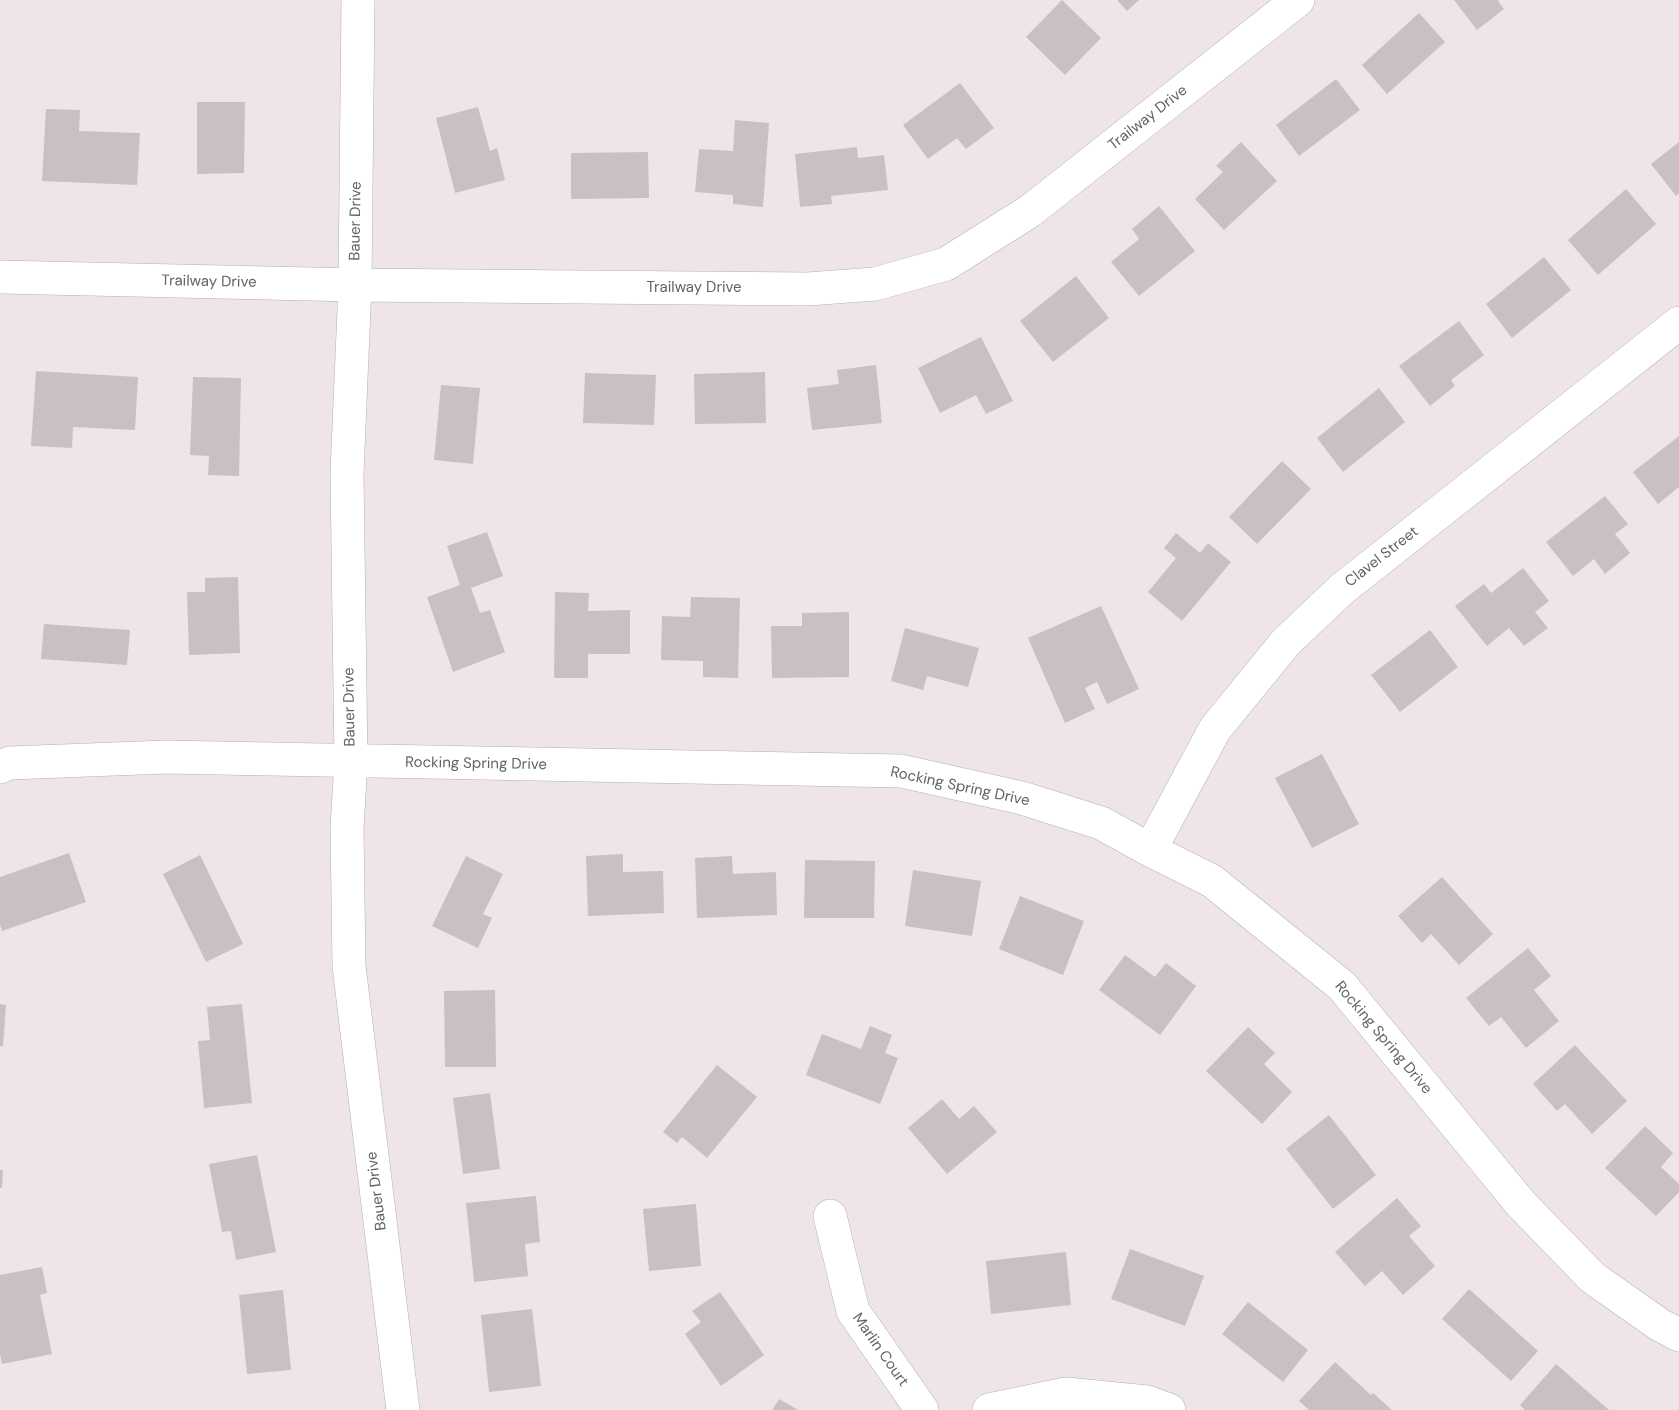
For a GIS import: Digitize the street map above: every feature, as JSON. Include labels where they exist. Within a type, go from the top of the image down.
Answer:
[{"type":"street","name":"Bauer Drive","points":[[358,0],[355,285],[347,474],[351,762],[346,828],[349,966],[403,1410]]},
{"type":"street","name":"Trailway Drive","points":[[0,277],[355,285],[808,289],[875,284],[946,264],[1030,211],[1298,0]]},
{"type":"street","name":"Clavel Street","points":[[1150,850],[1215,729],[1286,642],[1342,589],[1679,323]]},
{"type":"street","name":"Rocking Spring Drive","points":[[0,767],[10,763],[166,758],[901,771],[1022,798],[1101,823],[1212,881],[1342,986],[1521,1204],[1593,1278],[1660,1325],[1679,1335]]},
{"type":"street","name":"Marlin Court","points":[[830,1216],[853,1311],[922,1410]]},
{"type":"street","points":[[989,1410],[1066,1394],[1147,1402],[1168,1410]]},
{"type":"building","points":[[1062,0],[1101,38],[1065,75],[1026,37]]},
{"type":"building","points":[[1117,0],[1139,0],[1127,11]]},
{"type":"building","points":[[1454,0],[1499,0],[1504,9],[1477,30]]},
{"type":"building","points":[[1419,13],[1445,42],[1387,94],[1362,65]]},
{"type":"building","points":[[1336,79],[1360,110],[1299,156],[1276,125]]},
{"type":"building","points":[[960,83],[994,128],[966,149],[957,138],[928,159],[903,125]]},
{"type":"building","points":[[197,102],[245,102],[244,173],[197,174]]},
{"type":"building","points":[[478,107],[490,151],[497,148],[505,180],[455,193],[436,118]]},
{"type":"building","points":[[46,109],[80,110],[79,131],[140,133],[137,185],[42,181]]},
{"type":"building","points":[[735,120],[769,123],[763,207],[733,204],[733,195],[695,192],[699,149],[733,151]]},
{"type":"building","points":[[1241,142],[1277,181],[1224,230],[1195,199],[1223,172],[1216,166]]},
{"type":"building","points":[[1679,142],[1679,193],[1676,196],[1651,164]]},
{"type":"building","points":[[857,147],[858,158],[884,155],[888,190],[831,196],[832,204],[800,207],[795,154]]},
{"type":"building","points":[[648,152],[649,198],[571,199],[571,153]]},
{"type":"building","points":[[1626,189],[1656,224],[1598,275],[1568,240]]},
{"type":"building","points":[[1159,206],[1195,251],[1139,296],[1111,262],[1139,239],[1132,229]]},
{"type":"building","points":[[1544,257],[1571,290],[1512,338],[1486,304]]},
{"type":"building","points":[[1076,276],[1109,318],[1053,362],[1020,321]]},
{"type":"building","points":[[1459,321],[1484,355],[1451,380],[1455,386],[1430,406],[1399,366]]},
{"type":"building","points":[[981,337],[1013,401],[986,414],[976,395],[940,413],[918,368]]},
{"type":"building","points":[[876,365],[882,423],[812,430],[807,388],[839,384],[837,370]]},
{"type":"building","points":[[36,371],[138,377],[135,430],[73,427],[72,448],[31,446]]},
{"type":"building","points":[[765,372],[766,423],[695,424],[694,374]]},
{"type":"building","points":[[585,373],[656,375],[654,425],[583,423]]},
{"type":"building","points":[[193,377],[241,378],[239,476],[208,475],[209,456],[190,455]]},
{"type":"building","points":[[441,385],[480,388],[473,464],[434,460]]},
{"type":"building","points":[[1379,388],[1405,422],[1343,472],[1317,438]]},
{"type":"building","points":[[1679,436],[1679,487],[1658,504],[1633,472]]},
{"type":"building","points":[[1282,461],[1311,489],[1257,544],[1229,517]]},
{"type":"building","points":[[1605,496],[1628,524],[1615,534],[1630,553],[1605,574],[1594,559],[1573,576],[1546,542]]},
{"type":"building","points":[[487,532],[503,576],[471,588],[480,613],[490,610],[505,652],[453,672],[427,597],[460,585],[447,546]]},
{"type":"building","points":[[1176,533],[1200,553],[1208,543],[1231,562],[1182,621],[1148,592],[1176,558],[1164,548]]},
{"type":"building","points":[[1523,568],[1549,601],[1535,612],[1548,628],[1524,646],[1509,628],[1487,646],[1455,606],[1484,584],[1491,593]]},
{"type":"building","points":[[238,577],[240,653],[189,655],[187,592],[205,592],[205,578]]},
{"type":"building","points":[[555,592],[589,593],[588,611],[630,610],[630,654],[588,654],[588,678],[554,678]]},
{"type":"building","points":[[691,597],[740,598],[738,678],[703,677],[703,661],[661,660],[662,616],[690,617]]},
{"type":"building","points":[[1101,606],[1139,689],[1107,704],[1097,682],[1085,688],[1095,709],[1065,723],[1028,638]]},
{"type":"building","points":[[849,612],[849,677],[772,678],[771,626],[802,626],[802,613]]},
{"type":"building","points":[[44,624],[130,630],[127,665],[41,659]]},
{"type":"building","points":[[905,628],[979,648],[968,687],[927,676],[923,690],[891,681]]},
{"type":"building","points":[[1430,630],[1458,667],[1400,712],[1371,675]]},
{"type":"building","points":[[1322,754],[1359,824],[1312,848],[1275,778]]},
{"type":"building","points":[[69,853],[86,902],[2,931],[0,877]]},
{"type":"building","points":[[623,854],[623,872],[663,871],[664,913],[588,916],[586,856]]},
{"type":"building","points":[[200,855],[243,944],[206,962],[163,874]]},
{"type":"building","points":[[466,856],[503,874],[483,914],[492,918],[478,948],[432,926]]},
{"type":"building","points":[[732,856],[733,874],[776,872],[777,915],[697,918],[695,858]]},
{"type":"building","points":[[805,860],[875,861],[874,918],[804,918]]},
{"type":"building","points":[[913,870],[981,881],[972,936],[905,926]]},
{"type":"building","points":[[1442,877],[1493,934],[1459,965],[1431,934],[1422,943],[1398,916]]},
{"type":"building","points":[[1020,896],[1084,921],[1063,975],[999,949]]},
{"type":"building","points":[[1528,948],[1551,976],[1534,990],[1559,1021],[1526,1048],[1501,1017],[1489,1026],[1466,998]]},
{"type":"building","points":[[1125,955],[1155,977],[1166,963],[1196,986],[1160,1035],[1099,990]]},
{"type":"building","points":[[495,990],[496,1067],[445,1067],[444,991]]},
{"type":"building","points":[[0,1004],[6,1005],[3,1046],[0,1046]]},
{"type":"building","points":[[242,1004],[252,1103],[204,1108],[198,1041],[210,1040],[207,1007]]},
{"type":"building","points":[[870,1026],[892,1035],[885,1053],[898,1058],[880,1104],[806,1075],[822,1034],[861,1049]]},
{"type":"building","points":[[1248,1027],[1275,1053],[1264,1064],[1292,1092],[1262,1124],[1206,1071]]},
{"type":"building","points":[[1575,1045],[1627,1101],[1592,1134],[1565,1104],[1557,1111],[1533,1084]]},
{"type":"building","points":[[717,1065],[757,1097],[707,1158],[682,1137],[677,1143],[663,1132]]},
{"type":"building","points":[[490,1093],[500,1169],[463,1174],[453,1098]]},
{"type":"building","points":[[942,1099],[959,1119],[974,1106],[997,1132],[947,1174],[908,1128]]},
{"type":"building","points":[[1329,1115],[1376,1175],[1333,1209],[1286,1149]]},
{"type":"building","points":[[1645,1126],[1673,1153],[1661,1167],[1679,1184],[1679,1192],[1656,1216],[1605,1168]]},
{"type":"building","points":[[257,1155],[276,1252],[236,1260],[231,1231],[222,1232],[209,1164]]},
{"type":"building","points":[[0,1170],[3,1170],[2,1188],[0,1188]]},
{"type":"building","points":[[536,1196],[540,1242],[525,1244],[528,1276],[474,1282],[466,1203]]},
{"type":"building","points":[[1397,1198],[1421,1226],[1409,1236],[1435,1266],[1403,1295],[1382,1271],[1365,1286],[1335,1252]]},
{"type":"building","points":[[696,1204],[701,1266],[649,1271],[643,1209]]},
{"type":"building","points":[[1130,1249],[1204,1276],[1185,1326],[1111,1299]]},
{"type":"building","points":[[1066,1252],[1071,1305],[991,1314],[986,1261]]},
{"type":"building","points":[[42,1267],[47,1293],[40,1295],[52,1354],[2,1364],[0,1275]]},
{"type":"building","points":[[1469,1289],[1538,1351],[1511,1381],[1442,1319]]},
{"type":"building","points":[[283,1290],[291,1370],[247,1374],[239,1295]]},
{"type":"building","points":[[720,1292],[764,1355],[721,1386],[685,1334],[701,1322],[692,1311]]},
{"type":"building","points":[[1248,1302],[1308,1350],[1283,1382],[1222,1334]]},
{"type":"building","points":[[532,1309],[541,1386],[489,1392],[481,1315]]},
{"type":"building","points":[[1335,1362],[1371,1395],[1373,1393],[1392,1410],[1309,1410],[1299,1401]]},
{"type":"building","points":[[1556,1364],[1609,1410],[1525,1410],[1520,1405]]},
{"type":"building","points":[[779,1399],[798,1410],[772,1410]]}]
